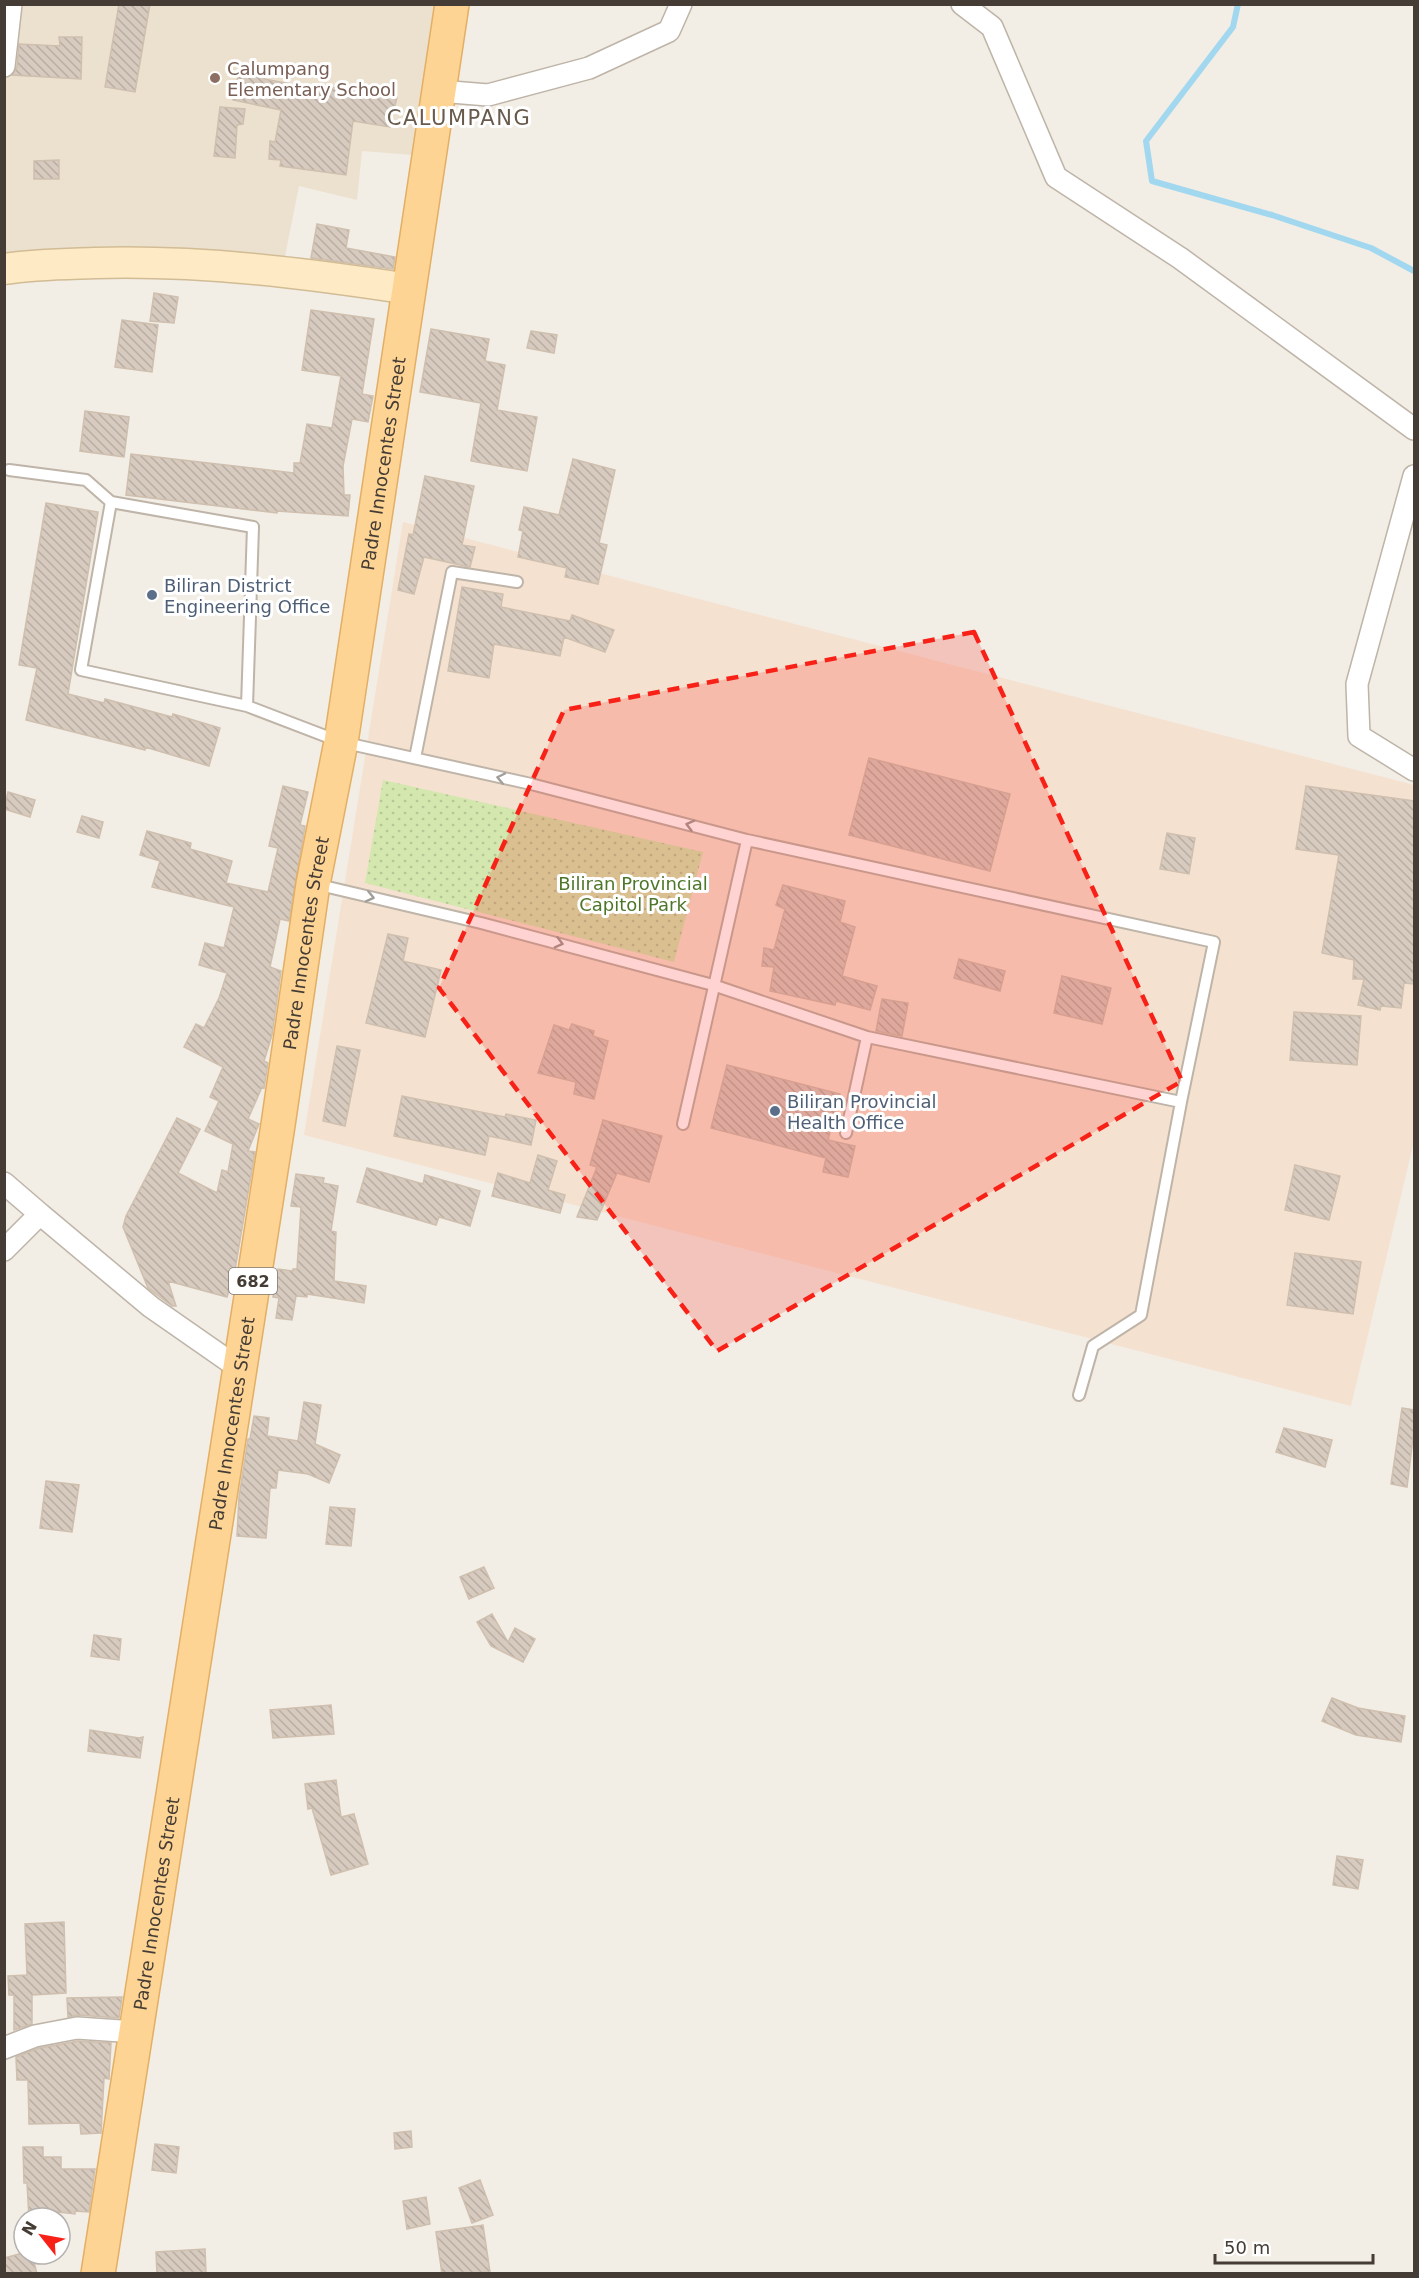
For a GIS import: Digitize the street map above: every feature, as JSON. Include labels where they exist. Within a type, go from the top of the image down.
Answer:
[{"type":"main road","name":"682","points":[[409,289],[452,4]]},
{"type":"main road","name":"Padre Innocentes Street","points":[[98,2274],[240,1369],[313,884],[341,742],[409,289]]},
{"type":"street","points":[[4,66],[11,4]]},
{"type":"street","points":[[439,91],[488,95],[589,68],[669,31],[681,4]]},
{"type":"street","points":[[962,4],[992,27],[1056,177],[1180,258],[1414,429]]},
{"type":"street","points":[[4,269],[25,266],[141,262],[208,264],[298,272],[409,289]]},
{"type":"street","points":[[1414,476],[1357,684],[1359,736],[1414,770]]},
{"type":"street","points":[[4,1183],[151,1307],[240,1369]]},
{"type":"street","points":[[4,1250],[40,1214]]},
{"type":"street","points":[[4,2048],[35,2036],[77,2028],[136,2032]]},
{"type":"lane","points":[[9,470],[86,480],[111,502],[253,527],[247,706]]},
{"type":"lane","points":[[111,502],[81,670],[247,706],[341,742],[531,784],[747,840],[1214,942],[1140,1315],[1093,1346],[1078,1395]]},
{"type":"lane","points":[[415,758],[452,572],[517,582]]},
{"type":"lane","points":[[683,1124],[747,840]]},
{"type":"lane","points":[[313,884],[481,922],[713,985],[867,1037],[1181,1102]]},
{"type":"lane","points":[[846,1133],[867,1037]]},
{"type":"highlighted area","points":[[974,632],[1182,1081],[717,1351],[439,988],[564,710]]},
{"type":"shaded area","name":"Calumpang Elementary School","points":[[5,5],[437,5],[413,155],[362,151],[357,200],[299,186],[282,271],[5,262]]},
{"type":"shaded area","points":[[403,522],[1414,785],[1414,1141],[1351,1406],[304,1135]]},
{"type":"green space","name":"Biliran Provincial Capitol Park","points":[[383,780],[703,852],[674,962],[365,883]]},
{"type":"building","points":[[119,4],[150,4],[135,92],[105,87]]},
{"type":"building","points":[[59,37],[82,37],[81,79],[12,75],[17,67],[19,44],[60,46]]},
{"type":"building","points":[[240,67],[266,72],[264,79],[318,89],[318,85],[397,97],[390,127],[353,121],[346,175],[280,166],[281,160],[269,159],[270,141],[275,142],[281,110],[233,100]]},
{"type":"building","points":[[220,107],[245,109],[243,124],[237,125],[235,158],[214,156]]},
{"type":"building","points":[[59,160],[59,179],[34,179],[34,161]]},
{"type":"building","points":[[317,224],[349,230],[346,248],[395,257],[393,269],[311,258]]},
{"type":"building","points":[[154,293],[178,297],[174,323],[150,321]]},
{"type":"building","points":[[311,310],[374,319],[362,394],[373,396],[368,422],[352,419],[343,466],[344,495],[350,495],[348,516],[277,511],[277,513],[126,495],[131,454],[294,473],[294,463],[300,463],[307,424],[332,428],[341,376],[302,370]]},
{"type":"building","points":[[122,320],[158,325],[152,372],[115,367]]},
{"type":"building","points":[[431,329],[489,339],[485,361],[505,365],[497,410],[537,417],[527,471],[471,461],[481,403],[420,392]]},
{"type":"building","points":[[531,331],[557,335],[554,353],[527,348]]},
{"type":"building","points":[[85,411],[129,417],[124,457],[80,451]]},
{"type":"building","points":[[573,459],[615,470],[599,543],[607,545],[598,584],[565,577],[567,568],[518,557],[523,531],[519,530],[524,507],[559,515]]},
{"type":"building","points":[[425,476],[474,486],[462,545],[475,547],[470,567],[424,557],[414,594],[398,590],[409,534],[413,535]]},
{"type":"building","points":[[46,503],[98,512],[68,694],[104,703],[105,699],[172,717],[173,714],[220,728],[209,766],[145,747],[145,750],[26,720],[37,668],[19,665]]},
{"type":"building","points":[[462,587],[503,594],[501,607],[570,621],[572,615],[614,630],[605,652],[564,637],[560,656],[494,644],[489,678],[448,671]]},
{"type":"building","points":[[869,758],[1010,794],[990,871],[849,835]]},
{"type":"building","points":[[283,786],[308,792],[300,825],[305,826],[289,921],[280,919],[270,967],[281,971],[272,1035],[264,1061],[268,1063],[264,1088],[262,1087],[248,1119],[259,1124],[248,1151],[255,1152],[235,1270],[227,1297],[168,1281],[176,1306],[172,1306],[148,1288],[123,1227],[126,1216],[177,1118],[200,1129],[178,1173],[217,1193],[222,1170],[228,1172],[233,1144],[205,1131],[219,1101],[210,1097],[223,1067],[184,1047],[196,1024],[204,1028],[219,998],[227,973],[199,965],[205,943],[224,948],[234,907],[152,887],[160,861],[140,855],[147,831],[191,843],[190,849],[232,861],[226,883],[268,892],[278,848],[269,846]]},
{"type":"building","points":[[1306,786],[1414,801],[1414,984],[1404,983],[1401,1008],[1381,1006],[1380,1010],[1358,1005],[1364,979],[1353,979],[1354,960],[1322,953],[1339,855],[1296,849]]},
{"type":"building","points":[[8,792],[35,800],[30,817],[4,809]]},
{"type":"building","points":[[82,816],[103,822],[99,838],[77,832]]},
{"type":"building","points":[[1167,833],[1195,838],[1189,874],[1160,869]]},
{"type":"building","points":[[783,885],[845,901],[840,922],[855,927],[842,976],[877,986],[870,1010],[836,1001],[835,1005],[770,991],[774,967],[762,966],[764,948],[774,950],[785,909],[776,905]]},
{"type":"building","points":[[388,934],[408,938],[403,961],[441,970],[425,1037],[366,1023]]},
{"type":"building","points":[[959,959],[1005,971],[1000,991],[954,978]]},
{"type":"building","points":[[1062,976],[1111,988],[1102,1024],[1054,1013]]},
{"type":"building","points":[[882,999],[908,1003],[902,1036],[876,1031]]},
{"type":"building","points":[[1294,1012],[1361,1016],[1357,1065],[1290,1060]]},
{"type":"building","points":[[572,1024],[594,1031],[593,1036],[608,1041],[594,1099],[574,1094],[576,1082],[538,1073],[554,1025],[569,1030]]},
{"type":"building","points":[[337,1046],[360,1050],[345,1126],[323,1121]]},
{"type":"building","name":"Biliran Provincial Health Office","points":[[727,1065],[840,1094],[828,1140],[855,1146],[848,1177],[823,1172],[826,1158],[711,1128]]},
{"type":"building","points":[[402,1096],[505,1117],[506,1114],[536,1120],[531,1145],[489,1136],[485,1155],[394,1136]]},
{"type":"building","points":[[603,1120],[662,1136],[649,1182],[617,1173],[597,1220],[577,1217],[597,1167],[590,1165]]},
{"type":"building","points":[[538,1155],[557,1161],[548,1190],[565,1195],[560,1213],[492,1196],[498,1173],[530,1183]]},
{"type":"building","points":[[1295,1165],[1340,1176],[1329,1220],[1285,1210]]},
{"type":"building","points":[[367,1168],[423,1184],[425,1175],[480,1191],[470,1226],[439,1217],[436,1225],[357,1202]]},
{"type":"building","points":[[296,1174],[324,1178],[323,1183],[338,1186],[331,1231],[336,1232],[334,1281],[366,1286],[364,1303],[307,1294],[307,1297],[296,1296],[292,1320],[276,1318],[279,1298],[273,1297],[278,1269],[293,1271],[297,1269],[301,1207],[291,1206]]},
{"type":"building","points":[[1295,1253],[1361,1262],[1353,1314],[1287,1305]]},
{"type":"building","points":[[304,1402],[321,1405],[315,1444],[340,1455],[329,1483],[308,1474],[278,1470],[276,1488],[270,1488],[266,1538],[237,1536],[239,1497],[254,1416],[269,1418],[267,1436],[298,1441]]},
{"type":"building","points":[[1402,1408],[1414,1410],[1414,1430],[1407,1487],[1391,1484]]},
{"type":"building","points":[[1284,1428],[1332,1440],[1325,1467],[1276,1452]]},
{"type":"building","points":[[46,1481],[79,1485],[72,1532],[40,1528]]},
{"type":"building","points":[[330,1507],[355,1509],[351,1546],[326,1544]]},
{"type":"building","points":[[484,1567],[494,1588],[469,1599],[460,1577]]},
{"type":"building","points":[[492,1614],[508,1642],[515,1628],[535,1639],[523,1662],[491,1646],[477,1622]]},
{"type":"building","points":[[94,1635],[121,1639],[119,1660],[91,1656]]},
{"type":"building","points":[[1332,1698],[1358,1708],[1405,1716],[1401,1742],[1356,1735],[1322,1721]]},
{"type":"building","points":[[331,1705],[334,1734],[273,1738],[270,1710]]},
{"type":"building","points":[[90,1730],[143,1737],[140,1758],[88,1751]]},
{"type":"building","points":[[336,1780],[341,1817],[354,1814],[368,1864],[331,1875],[312,1808],[308,1809],[305,1784]]},
{"type":"building","points":[[1337,1856],[1363,1860],[1358,1889],[1333,1885]]},
{"type":"building","points":[[64,1922],[66,1993],[32,1995],[32,2024],[14,2030],[14,1995],[9,1995],[8,1976],[27,1975],[25,1924]]},
{"type":"building","points":[[122,1997],[119,2018],[78,2015],[68,2017],[67,1998]]},
{"type":"building","points":[[78,2041],[111,2043],[109,2079],[104,2078],[101,2133],[81,2134],[80,2123],[29,2124],[28,2080],[17,2080],[16,2057],[39,2048]]},
{"type":"building","points":[[411,2131],[412,2147],[395,2149],[394,2133]]},
{"type":"building","points":[[155,2144],[179,2147],[176,2173],[152,2170]]},
{"type":"building","points":[[23,2147],[43,2147],[43,2157],[61,2157],[61,2169],[95,2169],[89,2212],[75,2211],[75,2214],[72,2214],[72,2206],[28,2206],[27,2183],[24,2183]]},
{"type":"building","points":[[480,2180],[493,2215],[472,2223],[459,2188]]},
{"type":"building","points":[[426,2197],[430,2224],[407,2229],[403,2201]]},
{"type":"building","points":[[483,2225],[490,2272],[442,2274],[436,2232]]},
{"type":"building","points":[[205,2249],[206,2274],[157,2274],[156,2252]]},
{"type":"building","points":[[12,2256],[12,2266],[35,2266],[37,2274],[4,2274],[4,2258]]},
{"type":"waterway","points":[[1238,4],[1233,27],[1146,141],[1152,181],[1272,215],[1371,248],[1414,271]]},
{"type":"place","name":"Calumpang Elementary School","points":[[215,78]]},
{"type":"place","name":"Biliran District Engineering Office","points":[[152,595]]},
{"type":"place","name":"Biliran Provincial Health Office","points":[[775,1111]]},
{"type":"district","name":"CALUMPANG","points":[[459,118]]}]
